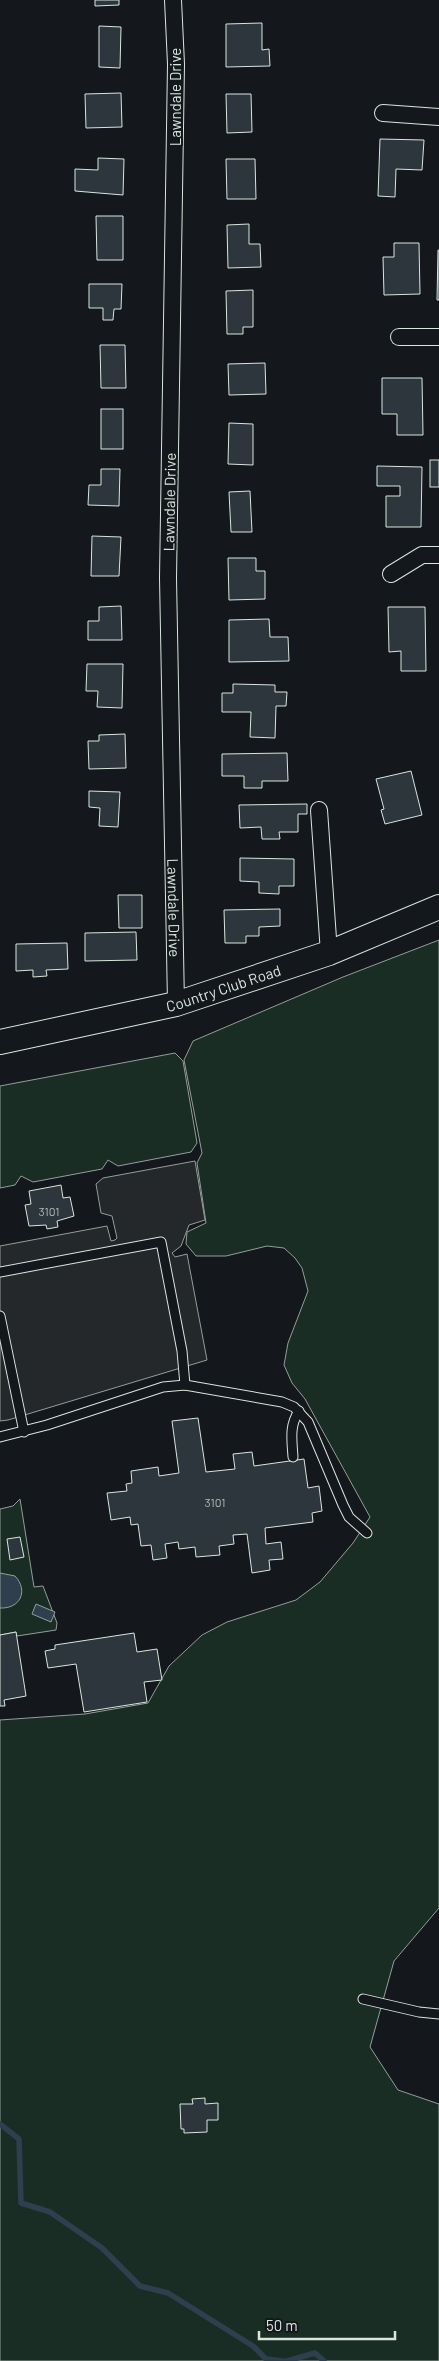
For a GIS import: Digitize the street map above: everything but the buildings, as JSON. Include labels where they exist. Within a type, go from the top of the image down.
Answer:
[{"type":"main road","name":"Country Club Road","points":[[0,1042],[176,1004],[329,953],[439,907]]},
{"type":"street","name":"Lawndale Drive","points":[[173,0],[176,64],[168,578],[176,1004]]},
{"type":"street","points":[[383,114],[439,117]]},
{"type":"street","points":[[399,337],[439,338]]},
{"type":"street","points":[[391,574],[422,555],[439,555]]},
{"type":"street","points":[[319,810],[329,953]]},
{"type":"lane","points":[[0,1272],[161,1242],[182,1351],[186,1385]]},
{"type":"lane","points":[[0,1316],[24,1432]]},
{"type":"lane","points":[[0,1437],[24,1432],[133,1399],[163,1387],[186,1385],[282,1402],[299,1411],[308,1422],[346,1511],[367,1533]]},
{"type":"lane","points":[[293,1457],[291,1432],[294,1419],[299,1411]]},
{"type":"lane","points":[[364,2000],[420,2012],[439,2014]]},
{"type":"green space","points":[[439,940],[439,1908],[394,1961],[370,2047],[398,2090],[439,2104],[439,2361],[0,2361],[0,1720],[85,1714],[148,1703],[169,1666],[202,1635],[227,1622],[296,1600],[320,1582],[353,1543],[370,1517],[305,1399],[292,1383],[284,1365],[288,1343],[308,1291],[302,1268],[284,1248],[267,1246],[226,1256],[196,1256],[186,1244],[187,1232],[206,1223],[197,1163],[202,1153],[184,1060],[193,1041],[343,977]]},
{"type":"green space","points":[[175,1053],[183,1061],[197,1143],[191,1152],[118,1166],[108,1160],[102,1169],[33,1182],[21,1176],[15,1185],[0,1188],[0,1086]]},
{"type":"green space","points":[[20,1499],[34,1587],[43,1586],[57,1623],[56,1630],[17,1636],[16,1632],[0,1635],[0,1509],[13,1506]]},
{"type":"shaded area","points":[[195,1161],[205,1220],[189,1225],[181,1246],[172,1253],[175,1257],[187,1254],[207,1360],[0,1421],[0,1246],[107,1226],[111,1241],[115,1240],[117,1238],[112,1216],[101,1213],[96,1184],[103,1178]]},
{"type":"water","points":[[0,1573],[15,1576],[21,1587],[22,1593],[20,1598],[13,1606],[7,1608],[0,1608]]},
{"type":"water","points":[[36,1604],[55,1612],[51,1622],[32,1614]]},
{"type":"waterway","points":[[0,2124],[19,2139],[21,2203],[50,2212],[102,2248],[140,2286],[168,2293],[253,2346],[266,2359],[283,2361]]},
{"type":"waterway","points":[[287,2361],[315,2353],[324,2361]]}]
